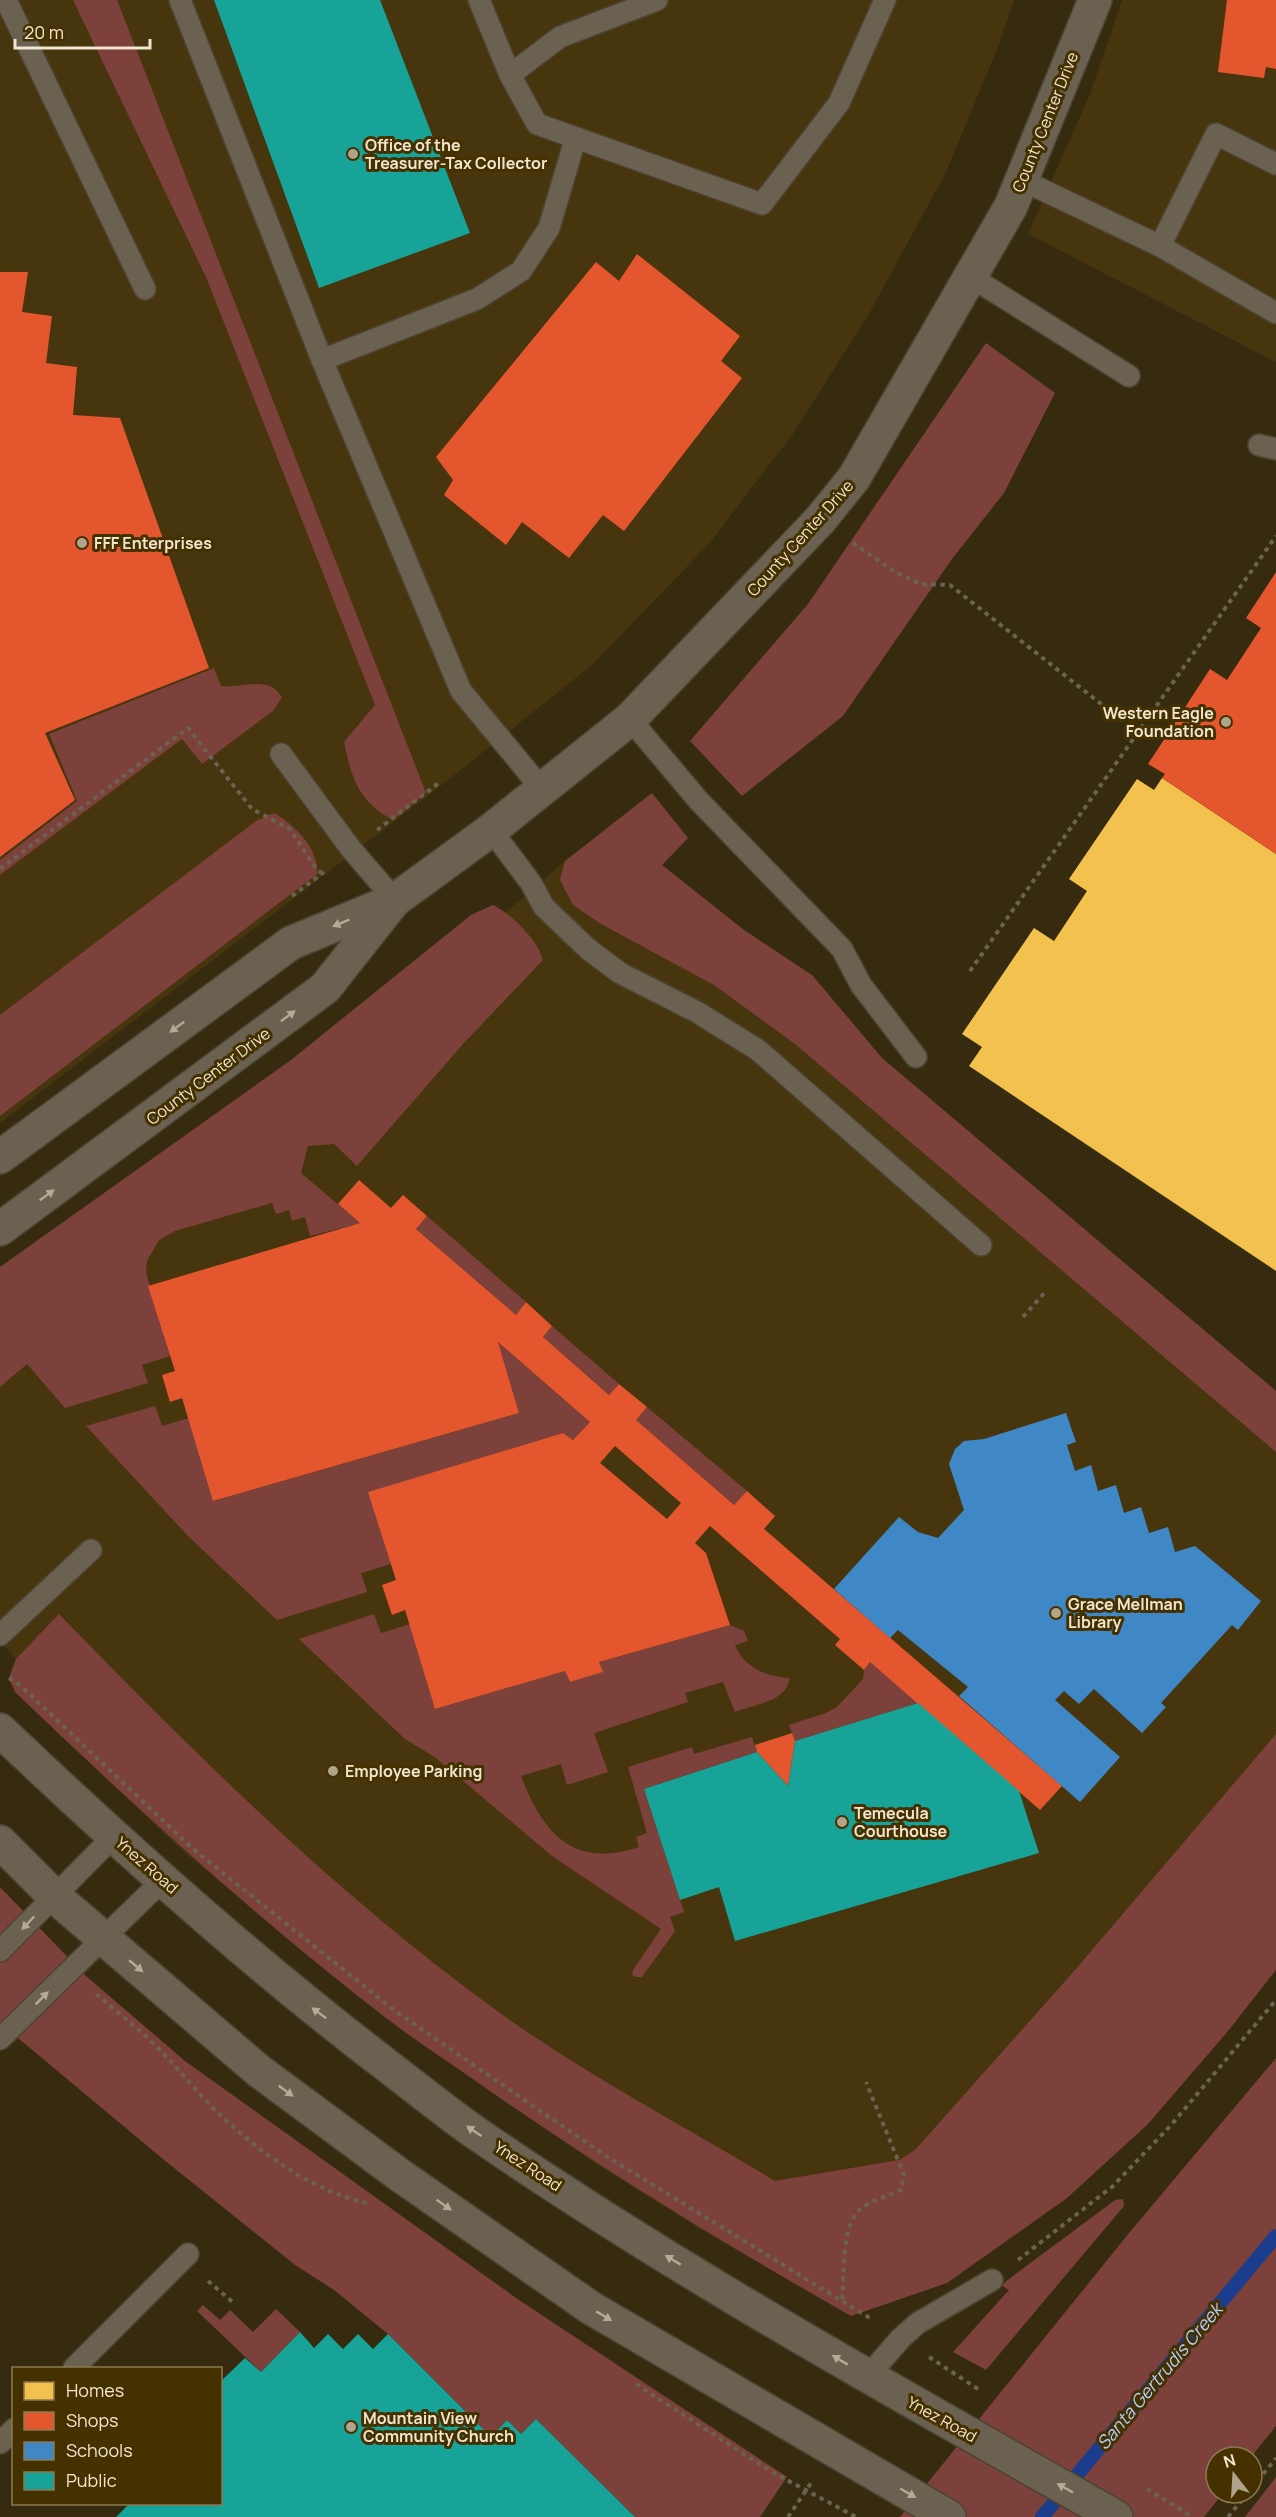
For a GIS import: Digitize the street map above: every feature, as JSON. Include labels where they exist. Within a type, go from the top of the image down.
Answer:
[{"type":"main road","name":"County Center Drive","points":[[0,1157],[291,943],[395,900],[490,830],[630,719],[820,520],[854,478],[1011,206],[1095,0]]},
{"type":"main road","name":"County Center Drive","points":[[0,1229],[325,988],[395,900]]},
{"type":"main road","name":"Ynez Road","points":[[0,1730],[113,1837],[303,2002],[471,2130],[651,2247],[867,2377],[1116,2517]]},
{"type":"main road","points":[[0,1842],[54,1896],[259,2071],[477,2229],[591,2308],[949,2517]]},
{"type":"lane","points":[[6,0],[146,289]]},
{"type":"lane","points":[[180,0],[322,360],[460,691],[542,789]]},
{"type":"lane","points":[[479,0],[510,75],[537,124],[575,140],[762,204],[839,103],[885,0]]},
{"type":"lane","points":[[510,75],[560,37],[657,0]]},
{"type":"lane","points":[[1160,246],[1215,134],[1276,164]]},
{"type":"lane","points":[[322,360],[477,299],[521,271],[549,228],[575,140]]},
{"type":"lane","points":[[1022,180],[1160,246],[1276,313]]},
{"type":"lane","points":[[970,277],[1129,376]]},
{"type":"lane","points":[[630,719],[699,801],[842,949],[861,985],[916,1058]]},
{"type":"lane","points":[[281,754],[351,849],[395,900]]},
{"type":"lane","points":[[490,830],[531,883],[544,907],[588,950],[620,973],[697,1012],[758,1050],[981,1245]]},
{"type":"lane","points":[[0,1635],[91,1550]]},
{"type":"lane","points":[[0,1951],[113,1837]]},
{"type":"lane","points":[[0,2039],[163,1880]]},
{"type":"lane","points":[[75,2367],[188,2254]]},
{"type":"lane","points":[[867,2377],[901,2338],[918,2323],[992,2280]]},
{"type":"lane","points":[[0,2443],[12,2431]]},
{"type":"path","points":[[820,520],[897,573],[921,584],[950,585],[1138,733]]},
{"type":"path","points":[[970,971],[1276,536]]},
{"type":"path","points":[[0,869],[188,728],[252,809],[290,829],[316,870],[322,873]]},
{"type":"path","points":[[1023,1317],[1046,1291]]},
{"type":"path","points":[[9,1678],[22,1687],[192,1848],[395,2011],[606,2156],[842,2299],[959,2378]]},
{"type":"path","points":[[992,2280],[1113,2186],[1172,2124],[1276,2000]]},
{"type":"path","points":[[842,2299],[846,2264],[844,2247],[850,2226],[860,2209],[901,2190],[904,2175],[866,2082]]},
{"type":"path","points":[[1264,2473],[1276,2458]]},
{"type":"path","points":[[1228,2517],[1238,2505]]},
{"type":"path","points":[[844,2510],[856,2517]]},
{"type":"shaded area","points":[[0,0],[1014,0],[998,47],[946,172],[869,314],[793,434],[708,545],[592,665],[433,792],[0,1123]]},
{"type":"shaded area","points":[[73,0],[117,0],[426,793],[393,820],[372,805],[358,788],[344,742],[375,705],[206,277]]},
{"type":"shaded area","points":[[1122,0],[1276,0],[1276,362],[1028,234],[1090,94]]},
{"type":"shaded area","points":[[986,343],[1055,393],[1004,493],[952,559],[843,716],[742,796],[690,741],[808,604]]},
{"type":"shaded area","points":[[214,668],[221,686],[262,684],[276,690],[282,697],[274,710],[202,764],[182,739],[0,875],[0,860],[77,801],[49,734]]},
{"type":"shaded area","points":[[652,793],[688,838],[662,865],[744,930],[812,975],[882,1058],[1276,1391],[1276,1970],[1228,2031],[1148,2124],[1067,2198],[947,2283],[851,2316],[700,2229],[598,2165],[387,2019],[185,1853],[15,1692],[9,1678],[16,1659],[0,1642],[0,1267],[291,1060],[471,915],[493,905],[506,912],[565,861]]},
{"type":"shaded area","points":[[652,793],[688,838],[662,865],[744,930],[812,975],[882,1058],[1276,1391],[1276,1452],[795,1044],[714,985],[601,924],[573,905],[560,880],[565,861]]},
{"type":"shaded area","points":[[274,813],[290,824],[310,847],[317,865],[317,874],[0,1116],[0,1015],[256,821]]},
{"type":"shaded area","points":[[493,905],[523,928],[536,944],[543,960],[463,1044],[357,1166],[334,1144],[308,1146],[301,1173],[360,1223],[310,1236],[305,1217],[292,1221],[289,1210],[276,1214],[272,1203],[175,1231],[159,1240],[147,1261],[146,1272],[170,1356],[142,1365],[148,1383],[65,1408],[27,1364],[0,1387],[0,1267],[291,1060],[471,915]]},
{"type":"shaded area","points":[[427,1216],[526,1302],[516,1315],[416,1229]]},
{"type":"shaded area","points":[[552,1326],[619,1384],[609,1395],[543,1337]]},
{"type":"shaded area","points":[[498,1342],[590,1422],[573,1440],[563,1433],[369,1492],[391,1564],[361,1573],[367,1592],[277,1620],[188,1536],[86,1426],[155,1406],[162,1426],[189,1418],[214,1501],[519,1413]]},
{"type":"shaded area","points":[[647,1407],[747,1491],[734,1505],[636,1420]]},
{"type":"shaded area","points":[[59,1614],[274,1826],[330,1877],[446,1973],[507,2018],[572,2061],[775,2181],[899,2160],[915,2150],[1075,1970],[1276,1734],[1276,1970],[1228,2031],[1148,2124],[1067,2198],[947,2283],[851,2316],[756,2261],[615,2174],[420,2043],[337,1980],[242,1901],[15,1692],[9,1678],[16,1659]]},
{"type":"shaded area","points":[[374,1614],[381,1633],[410,1624],[435,1709],[565,1671],[570,1682],[602,1672],[599,1662],[730,1625],[744,1631],[748,1641],[735,1645],[750,1665],[772,1676],[789,1678],[787,1686],[777,1697],[735,1712],[723,1682],[685,1693],[688,1702],[594,1733],[608,1772],[567,1785],[561,1764],[521,1776],[540,1815],[564,1842],[596,1853],[616,1853],[639,1847],[636,1837],[647,1833],[628,1767],[692,1747],[694,1754],[752,1737],[757,1752],[644,1789],[684,1912],[670,1917],[675,1931],[642,1977],[632,1975],[633,1970],[661,1929],[552,1856],[436,1758],[405,1739],[299,1639]]},
{"type":"shaded area","points":[[870,1662],[918,1703],[795,1741],[789,1725],[837,1707],[863,1679],[864,1670]]},
{"type":"shaded area","points":[[0,1887],[86,1976],[185,2061],[519,2300],[787,2477],[760,2517],[635,2517],[536,2419],[521,2434],[507,2420],[491,2437],[388,2334],[334,2290],[295,2265],[0,2023]]},
{"type":"shaded area","points":[[1276,2058],[1276,2426],[1261,2445],[1204,2445],[1204,2505],[1214,2505],[1204,2517],[900,2517],[1129,2233]]},
{"type":"shaded area","points":[[1123,2199],[1124,2206],[986,2370],[953,2352],[1009,2290],[1001,2285],[1115,2200]]},
{"type":"shaded area","points":[[203,2305],[220,2320],[230,2310],[253,2332],[276,2309],[300,2332],[261,2372],[197,2311]]},
{"type":"shaded area","points":[[1276,2477],[1276,2517],[1245,2517],[1254,2505],[1264,2505],[1264,2492]]},
{"type":"building: Homes","points":[[1162,778],[1276,854],[1276,1271],[969,1066],[982,1047],[962,1034],[1034,928],[1054,941],[1087,891],[1069,879],[1137,779],[1154,790]]},
{"type":"building: Shops","points":[[1227,0],[1276,0],[1276,69],[1266,67],[1264,78],[1218,72]]},
{"type":"building: Shops","points":[[637,254],[740,336],[721,361],[742,378],[624,531],[603,515],[569,558],[522,522],[506,545],[444,495],[453,480],[436,457],[596,262],[619,281]]},
{"type":"building: Shops","name":"FFF Enterprises","points":[[0,272],[28,272],[22,312],[52,316],[46,363],[77,367],[73,415],[120,418],[209,668],[45,733],[75,800],[0,857]]},
{"type":"building: Shops","name":"Western Eagle Foundation","points":[[1276,572],[1276,854],[1162,778],[1165,774],[1148,764],[1210,669],[1227,680],[1261,628],[1246,618]]},
{"type":"building: Shops","points":[[359,1180],[391,1208],[403,1195],[427,1216],[416,1229],[516,1315],[526,1302],[552,1326],[543,1337],[609,1395],[619,1384],[647,1407],[636,1420],[734,1505],[747,1491],[775,1516],[764,1529],[1062,1786],[1040,1810],[870,1662],[864,1670],[835,1645],[840,1639],[710,1526],[695,1543],[706,1553],[730,1625],[599,1662],[603,1672],[570,1682],[565,1671],[435,1709],[405,1610],[392,1615],[382,1585],[396,1580],[368,1492],[563,1433],[573,1440],[590,1422],[498,1342],[519,1413],[213,1501],[182,1398],[170,1402],[162,1375],[175,1371],[148,1286],[360,1223],[338,1204]],"holes":[[[615,1446],[681,1503],[667,1519],[600,1463]]]},
{"type":"building: Shops","points":[[792,1733],[795,1741],[788,1786],[757,1752],[755,1745]]},
{"type":"building: Schools","name":"Grace Mellman Library","points":[[1066,1413],[1076,1442],[1067,1445],[1075,1471],[1091,1465],[1098,1491],[1116,1485],[1124,1513],[1141,1507],[1149,1533],[1168,1527],[1175,1552],[1195,1546],[1261,1601],[1238,1630],[1232,1625],[1161,1703],[1166,1707],[1142,1733],[1094,1689],[1079,1704],[1064,1691],[1055,1700],[1120,1757],[1080,1802],[959,1696],[968,1687],[898,1630],[890,1638],[834,1589],[899,1517],[918,1532],[938,1538],[964,1510],[949,1464],[955,1449],[964,1441],[984,1439]]},
{"type":"building: Public","points":[[214,0],[380,0],[470,233],[319,288]]},
{"type":"building: Public","name":"Temecula Courthouse","points":[[918,1703],[1019,1791],[1039,1853],[735,1941],[719,1887],[680,1900],[644,1789],[757,1752],[788,1786],[795,1741]]},
{"type":"building: Public","name":"Mountain View Community Church","points":[[300,2332],[314,2348],[328,2334],[343,2349],[358,2334],[373,2349],[388,2334],[491,2437],[507,2420],[521,2434],[536,2419],[635,2517],[116,2517],[128,2505],[222,2505],[222,2380],[245,2358],[261,2372]]},
{"type":"waterway","name":"Santa Gertrudis Creek","points":[[1042,2517],[1276,2236]]},
{"type":"place","name":"Office of the Treasurer-Tax Collector","points":[[353,154]]},
{"type":"place","name":"FFF Enterprises","points":[[82,543]]},
{"type":"place","name":"Western Eagle Foundation","points":[[1226,722]]},
{"type":"place","name":"Grace Mellman Library","points":[[1056,1613]]},
{"type":"place","name":"Employee Parking","points":[[333,1771]]},
{"type":"place","name":"Temecula Courthouse","points":[[842,1822]]},
{"type":"place","name":"Mountain View Community Church","points":[[351,2427]]}]
